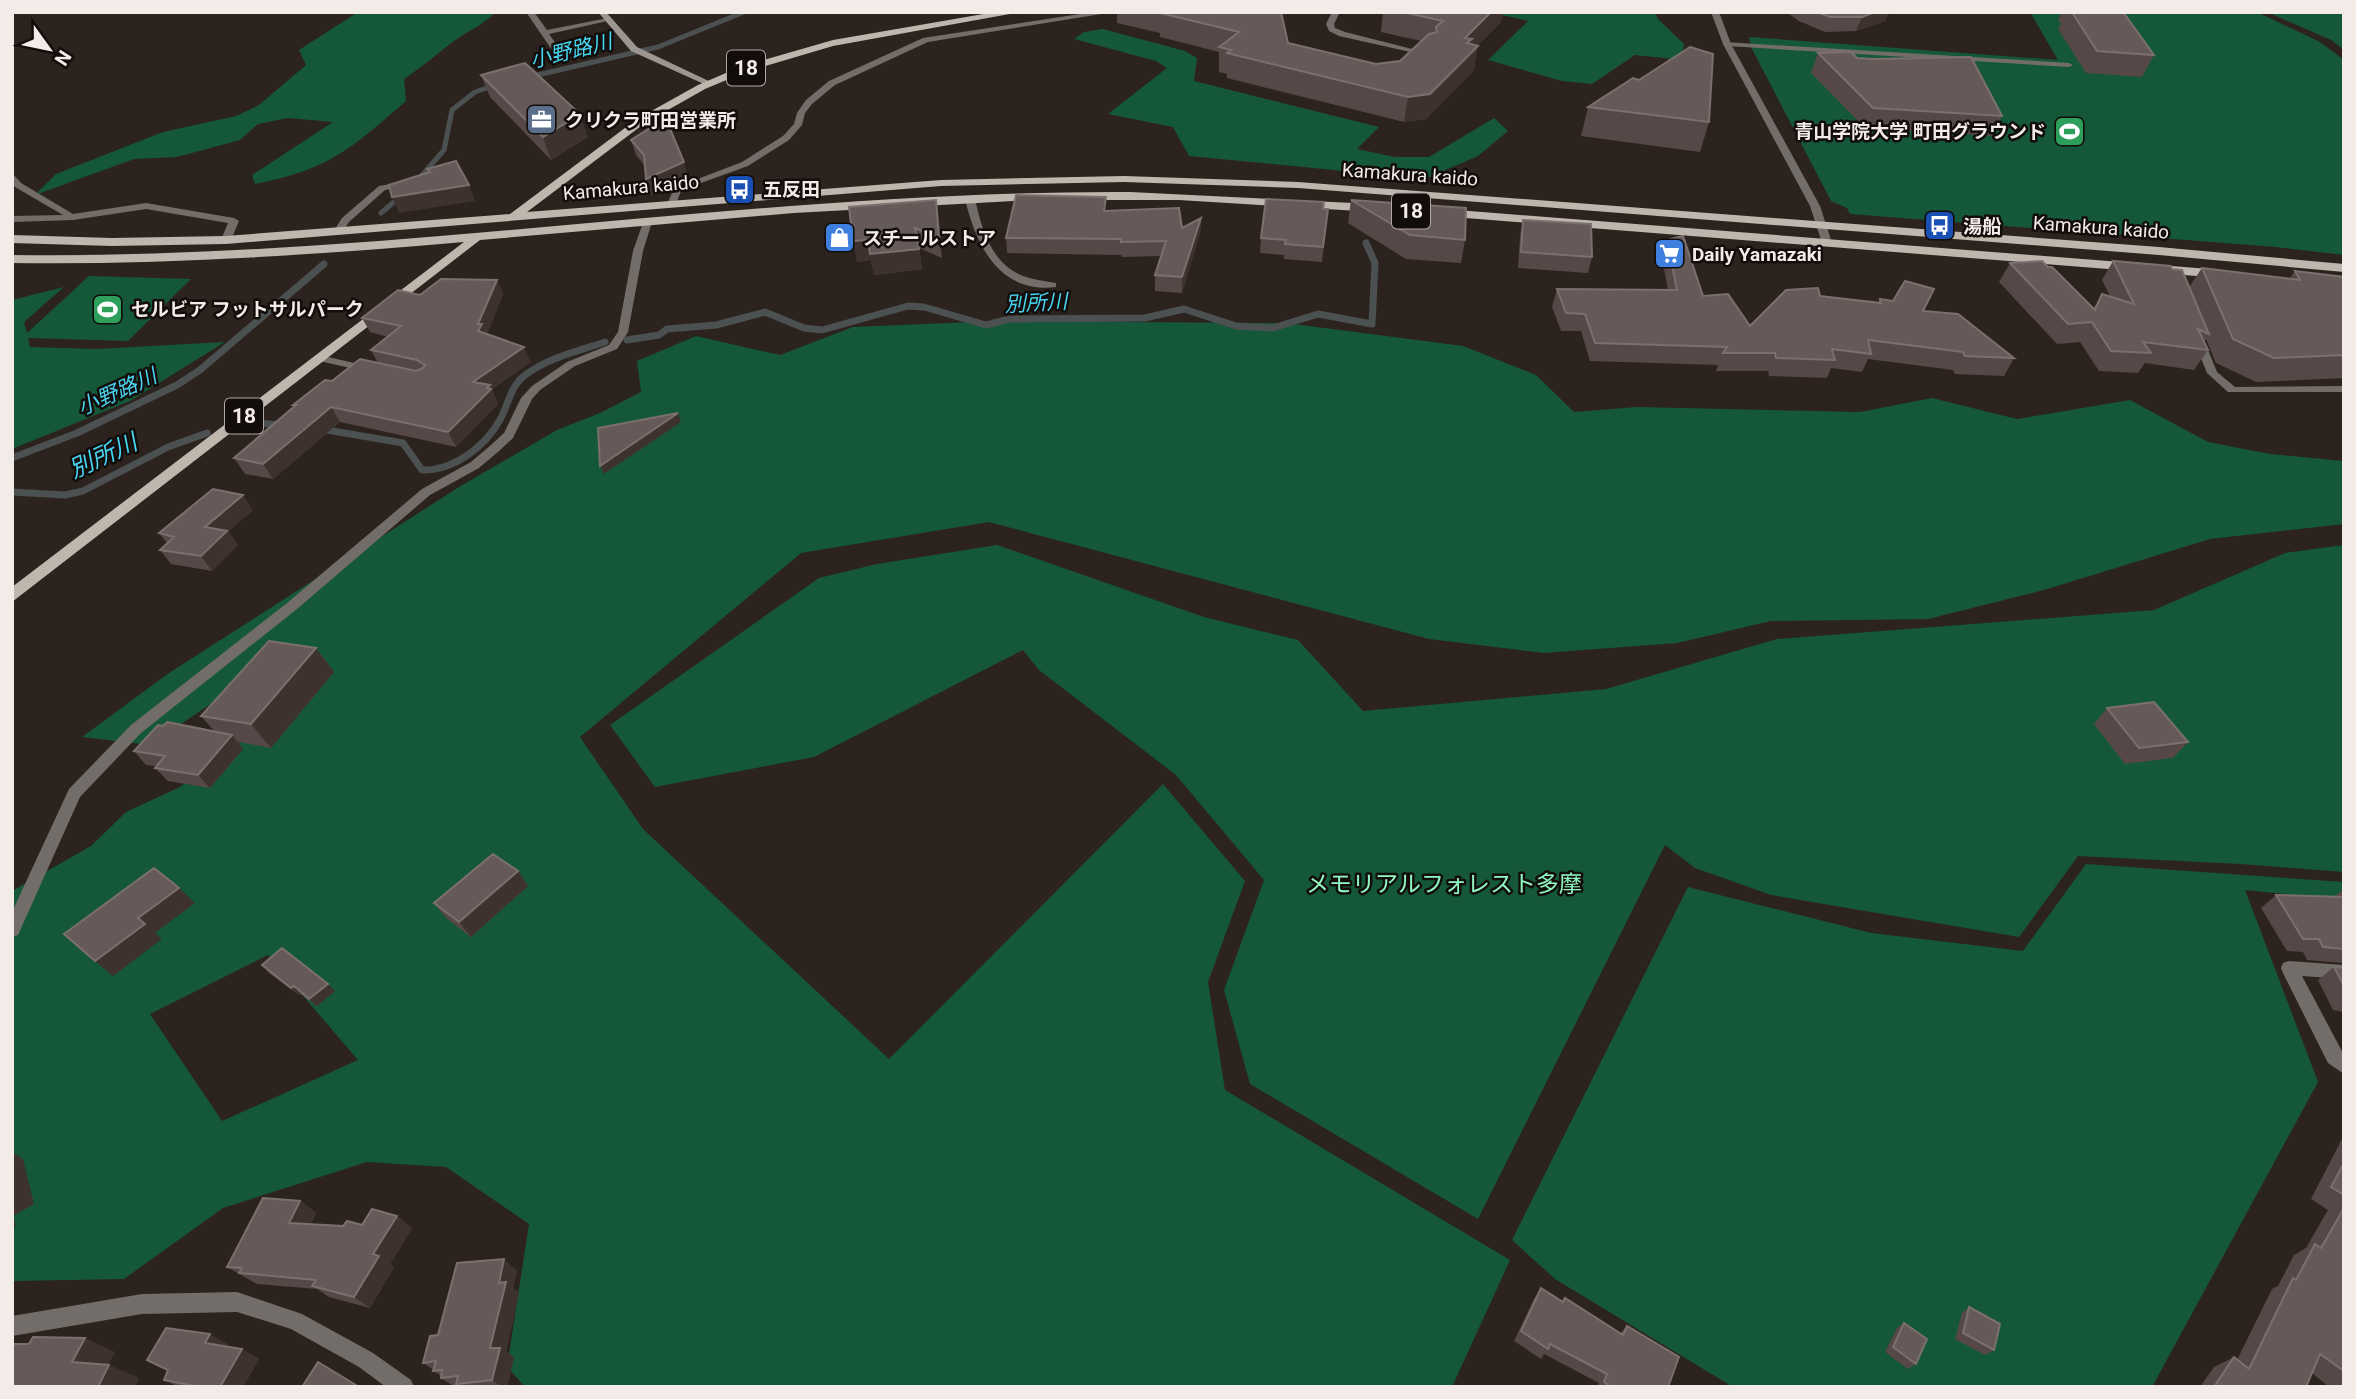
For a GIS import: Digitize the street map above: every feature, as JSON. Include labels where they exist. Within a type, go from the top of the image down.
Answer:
[{"type":"main road","name":"18","points":[[12,239],[111,242],[226,240],[514,216],[643,119],[709,83],[759,63],[828,44],[1016,12]]},
{"type":"main road","name":"Kamakura kaido","points":[[12,596],[477,237],[514,216],[673,202],[986,181],[1165,180],[1298,185],[2159,251],[2344,268]]},
{"type":"main road","name":"Kamakura kaido","points":[[477,237],[970,199],[1075,196],[1205,197],[1389,209]]},
{"type":"main road","name":"Kamakura kaido","points":[[1430,212],[2233,275]]},
{"type":"main road","name":"18","points":[[12,259],[88,261],[214,258],[477,237]]},
{"type":"street","points":[[530,12],[555,48]]},
{"type":"street","points":[[602,12],[634,49],[709,83]]},
{"type":"street","points":[[673,202],[677,190],[684,186],[745,164],[786,138],[798,125],[801,113],[809,102],[832,83],[919,43],[1110,12]]},
{"type":"street","points":[[1336,12],[1330,24],[1332,29],[1342,34],[1428,54]]},
{"type":"street","points":[[1715,12],[1727,44],[1815,206],[1827,243]]},
{"type":"street","points":[[544,33],[608,20]]},
{"type":"street","points":[[1727,44],[2070,65]]},
{"type":"street","points":[[12,176],[18,185],[72,217]]},
{"type":"street","points":[[338,232],[345,220],[382,188],[415,182]]},
{"type":"street","points":[[970,199],[973,215],[987,249],[1002,270],[1031,284],[1052,285]]},
{"type":"street","points":[[12,219],[72,217],[153,206],[234,221],[226,240]]},
{"type":"street","points":[[12,930],[74,793],[113,751],[136,729],[292,606],[426,492],[475,465],[495,448],[509,435],[527,398],[536,387],[571,364],[613,347],[623,332],[638,251],[647,222]]},
{"type":"street","points":[[2169,269],[2175,282]]},
{"type":"street","points":[[2193,327],[2212,373],[2232,390],[2344,389]]},
{"type":"street","points":[[319,358],[384,372]]},
{"type":"street","points":[[2344,972],[2289,968],[2334,1057],[2344,1066]]},
{"type":"street","points":[[12,1326],[142,1304],[237,1302],[295,1321],[366,1360],[404,1387]]},
{"type":"green space","points":[[358,12],[496,12],[404,79],[406,101],[369,132],[337,155],[302,172],[255,184],[252,175],[333,122],[288,118],[258,124],[240,140],[177,157],[134,159],[35,195],[56,174],[163,132],[236,116],[259,105],[306,65],[299,50]]},
{"type":"green space","points":[[1489,12],[1655,12],[1658,19],[1684,44],[1682,60],[1635,55],[1592,84],[1562,81],[1488,60],[1528,21]]},
{"type":"green space","name":"青山学院大学 町田グラウンド","points":[[2030,12],[2257,12],[2320,42],[2344,60],[2344,255],[2276,247],[1850,214],[1847,208],[1831,201],[1752,49],[1749,37],[2058,60]]},
{"type":"green space","points":[[2267,12],[2344,12],[2344,50],[2331,40]]},
{"type":"green space","points":[[1103,29],[1185,51],[1197,58],[1194,81],[1379,127],[1357,149],[1395,157],[1429,157],[1494,118],[1508,131],[1478,156],[1427,178],[1398,181],[1334,170],[1189,156],[1173,127],[1108,114],[1167,68],[1156,61],[1074,39],[1084,32]]},
{"type":"green space","points":[[89,276],[191,279],[128,341],[28,338],[30,347],[96,349],[225,342],[130,401],[12,449],[12,300],[64,287],[24,322],[27,333]]},
{"type":"green space","points":[[996,321],[1286,323],[1463,346],[1536,375],[1574,412],[1637,407],[1860,412],[1932,398],[2017,419],[2130,400],[2208,442],[2270,454],[2344,461],[2344,524],[2210,539],[2044,590],[1928,619],[1771,621],[1677,643],[1544,653],[1429,639],[989,522],[801,553],[580,737],[643,829],[889,1059],[1163,784],[1245,881],[1208,982],[1225,1090],[1510,1260],[1452,1387],[525,1387],[507,1367],[529,1224],[446,1167],[367,1162],[223,1208],[124,1279],[14,1281],[12,891],[91,846],[126,812],[180,787],[319,685],[258,672],[150,745],[82,737],[169,673],[459,487],[557,430],[600,413],[641,392],[637,361],[696,336],[780,355],[853,327]],"holes":[[[268,955],[358,1060],[222,1121],[150,1014]]]},
{"type":"green space","name":"メモリアルフォレスト多摩","points":[[997,545],[1204,617],[1298,640],[1363,711],[1606,689],[1777,639],[2154,610],[2285,553],[2344,545],[2344,872],[2078,856],[2019,937],[1771,895],[1695,868],[1665,845],[1478,1219],[1250,1084],[1224,990],[1264,880],[1176,775],[1039,670],[1023,650],[814,757],[655,787],[610,725],[819,578],[877,564]]},
{"type":"green space","points":[[2086,864],[2344,882],[2344,900],[2245,890],[2318,1082],[2152,1387],[1733,1387],[1555,1279],[1512,1240],[1688,887],[1871,933],[2023,951]]},
{"type":"building","points":[[1160,12],[1281,12],[1288,43],[1376,64],[1400,61],[1429,34],[1437,32],[1436,27],[1443,21],[1403,12],[1491,12],[1465,38],[1472,39],[1467,43],[1478,46],[1430,94],[1408,97],[1227,53],[1231,50],[1219,47],[1239,32]]},
{"type":"building","points":[[1817,12],[1875,12],[1862,17],[1830,17]]},
{"type":"building","points":[[2072,12],[2123,12],[2154,55],[2097,51]]},
{"type":"building","points":[[1690,47],[1713,54],[1709,122],[1588,107],[1633,78],[1639,80]]},
{"type":"building","points":[[1851,52],[1857,58],[1873,59],[1971,57],[2002,116],[1873,108],[1818,53]]},
{"type":"building","points":[[525,63],[580,114],[543,137],[481,75]]},
{"type":"building","points":[[668,124],[684,162],[646,179],[644,155],[631,140],[650,128]]},
{"type":"building","points":[[456,161],[469,185],[392,197],[389,185],[430,172],[427,169]]},
{"type":"building","points":[[1016,195],[1106,197],[1104,211],[1179,208],[1182,228],[1201,218],[1182,277],[1155,275],[1166,241],[1006,238]]},
{"type":"building","points":[[1266,199],[1324,202],[1323,209],[1328,209],[1323,247],[1285,244],[1286,240],[1261,238]]},
{"type":"building","points":[[936,200],[939,238],[915,228],[919,249],[870,254],[868,240],[853,241],[849,207]]},
{"type":"building","points":[[1351,200],[1466,208],[1465,240],[1410,235]]},
{"type":"building","points":[[1523,220],[1591,224],[1592,257],[1521,252]]},
{"type":"building","points":[[1683,236],[1703,296],[1728,294],[1750,326],[1786,290],[1818,288],[1820,296],[1881,303],[1880,299],[1893,301],[1905,281],[1934,289],[1923,311],[1958,314],[2014,358],[1965,356],[1963,352],[1868,340],[1871,354],[1832,349],[1835,360],[1776,358],[1775,353],[1723,353],[1727,347],[1595,343],[1585,314],[1566,313],[1557,289],[1677,290],[1667,240]]},
{"type":"building","points":[[2042,261],[2052,267],[2095,310],[2102,294],[2134,304],[2113,261],[2171,266],[2172,269],[2182,270],[2209,334],[2198,329],[2208,350],[2143,342],[2151,353],[2111,351],[2092,322],[2068,324],[2010,263]]},
{"type":"building","points":[[2202,268],[2300,280],[2295,271],[2344,277],[2344,355],[2274,358],[2233,339]]},
{"type":"building","points":[[441,279],[497,280],[478,324],[482,324],[478,331],[524,347],[473,382],[490,385],[487,388],[491,389],[448,432],[331,407],[263,464],[234,458],[296,405],[293,405],[325,380],[332,381],[360,359],[416,371],[423,368],[425,365],[417,360],[371,350],[401,326],[362,318],[398,290],[420,295]]},
{"type":"building","points":[[678,413],[600,466],[598,428]]},
{"type":"building","points":[[213,489],[243,495],[205,527],[227,531],[201,556],[160,550],[174,537],[159,533]]},
{"type":"building","points":[[269,641],[316,648],[251,724],[201,716]]},
{"type":"building","points":[[2154,702],[2188,742],[2139,748],[2107,708]]},
{"type":"building","points":[[167,722],[232,735],[198,775],[155,768],[165,756],[134,751],[158,725],[163,726]]},
{"type":"building","points":[[493,854],[518,871],[459,922],[434,903]]},
{"type":"building","points":[[154,868],[179,888],[138,918],[145,924],[95,961],[64,934]]},
{"type":"building","points":[[2276,895],[2344,897],[2344,949],[2323,947],[2319,939],[2303,939]]},
{"type":"building","points":[[282,948],[328,984],[309,999],[262,965]]},
{"type":"building","points":[[2334,967],[2344,968],[2344,986]]},
{"type":"building","points":[[2344,1163],[2344,1195],[2331,1187]]},
{"type":"building","points":[[263,1198],[300,1201],[289,1223],[343,1226],[347,1221],[362,1225],[372,1209],[397,1216],[373,1254],[379,1256],[354,1297],[312,1286],[316,1280],[239,1273],[242,1268],[227,1267]]},
{"type":"building","points":[[2344,1208],[2344,1371],[2320,1354],[2306,1387],[2214,1387],[2234,1357],[2249,1369],[2293,1278],[2296,1280],[2315,1244],[2321,1248]]},
{"type":"building","points":[[504,1259],[499,1283],[506,1282],[490,1348],[500,1348],[492,1380],[456,1384],[458,1376],[441,1378],[442,1370],[433,1371],[436,1361],[423,1363],[430,1336],[438,1335],[457,1263]]},
{"type":"building","points":[[1541,1288],[1563,1302],[1565,1298],[1623,1335],[1627,1326],[1679,1357],[1668,1387],[1611,1387],[1604,1382],[1607,1374],[1550,1344],[1548,1349],[1521,1331]]},
{"type":"building","points":[[1969,1307],[2000,1324],[1994,1350],[1963,1333]]},
{"type":"building","points":[[1904,1323],[1927,1339],[1916,1364],[1893,1347]]},
{"type":"building","points":[[166,1328],[210,1334],[205,1343],[242,1349],[220,1387],[200,1387],[164,1380],[168,1370],[147,1360]]},
{"type":"building","points":[[33,1337],[85,1338],[72,1362],[109,1365],[98,1387],[12,1387],[12,1344],[29,1344]]},
{"type":"building","points":[[318,1362],[359,1387],[302,1387]]},
{"type":"waterway","name":"小野路川","points":[[529,77],[658,47],[744,12]]},
{"type":"waterway","name":"小野路川","points":[[417,181],[444,150],[452,110],[475,92],[498,84]]},
{"type":"waterway","name":"小野路川","points":[[381,213],[402,195]]},
{"type":"waterway","name":"別所川","points":[[627,340],[659,335],[667,329],[716,325],[765,312],[804,328],[822,330],[908,306],[924,307],[986,325],[1010,319],[1145,318],[1184,309],[1236,326],[1273,328],[1318,314],[1372,324],[1375,263],[1366,243]]},
{"type":"waterway","name":"小野路川","points":[[12,458],[77,433],[177,385],[200,370],[324,264]]},
{"type":"waterway","name":"別所川","points":[[321,429],[403,443],[422,470],[446,466],[468,455],[487,438],[501,418],[516,385],[524,376],[553,360],[605,342]]},
{"type":"waterway","name":"別所川","points":[[256,423],[283,425]]},
{"type":"waterway","name":"別所川","points":[[12,492],[65,495],[83,491],[168,447],[207,433]]},
{"type":"place","name":"クリクラ町田営業所","points":[[542,120]]},
{"type":"place","name":"青山学院大学 町田グラウンド","points":[[2069,131]]},
{"type":"place","name":"五反田","points":[[740,189]]},
{"type":"place","name":"湯船","points":[[1940,226]]},
{"type":"place","name":"スチールストア","points":[[840,238]]},
{"type":"place","name":"Daily Yamazaki","points":[[1669,254]]},
{"type":"place","name":"セルビア フットサルパーク","points":[[108,309]]}]
